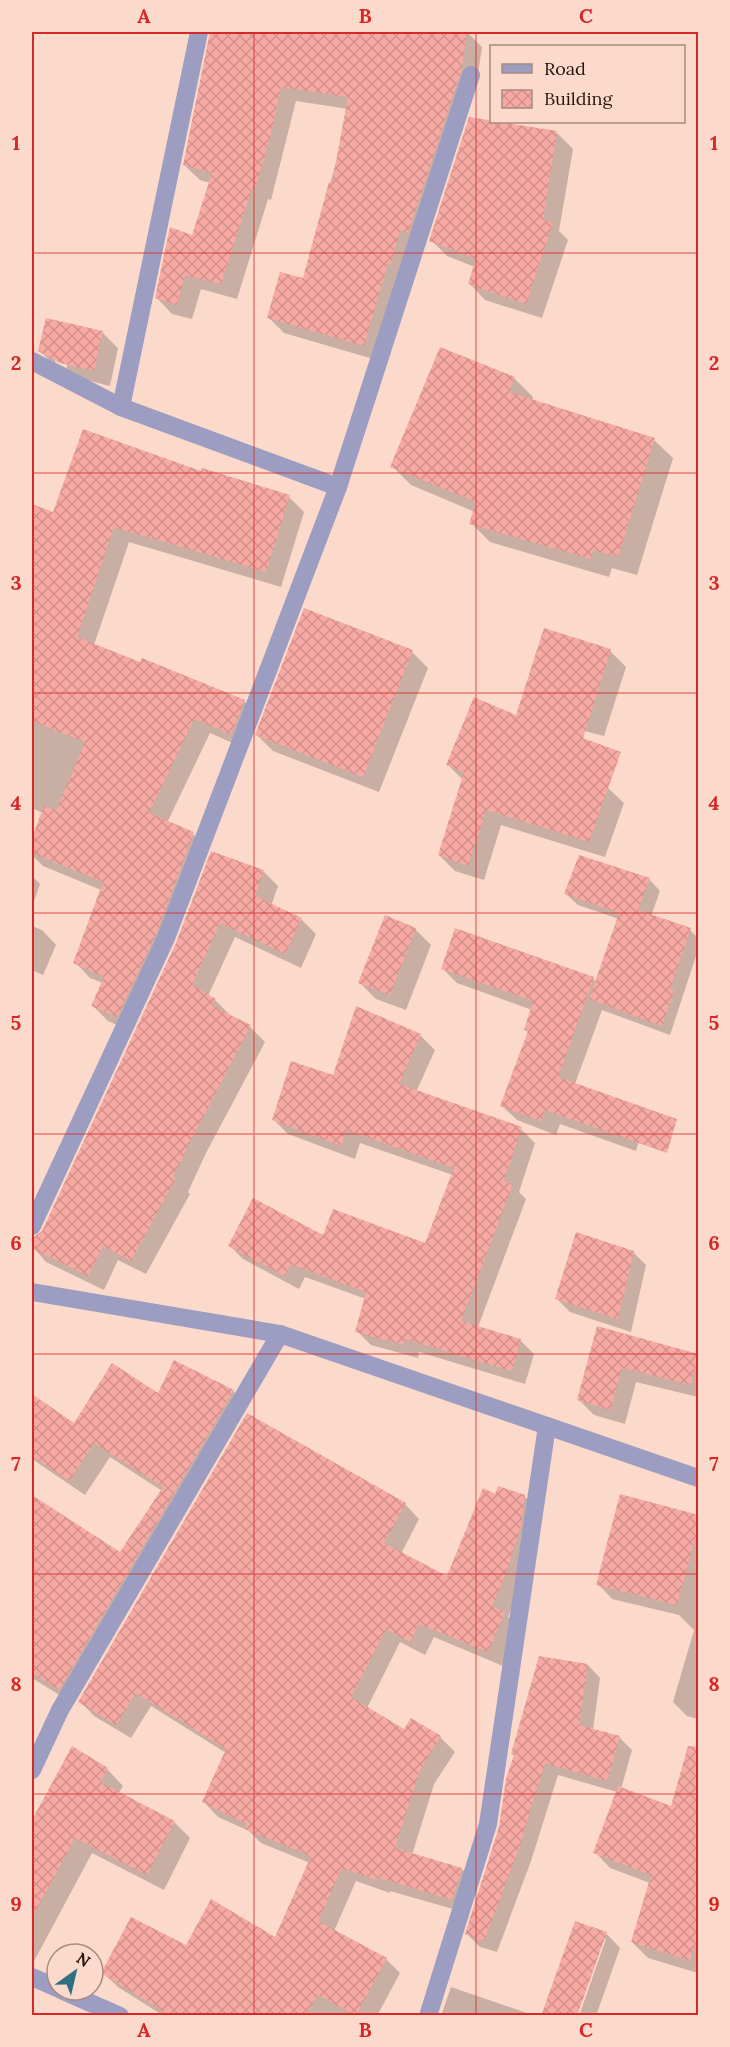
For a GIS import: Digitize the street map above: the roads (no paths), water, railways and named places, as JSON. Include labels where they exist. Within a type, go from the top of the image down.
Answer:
[{"type":"street","points":[[121,407],[199,32]]},
{"type":"street","points":[[32,1226],[166,938],[338,487],[471,75]]},
{"type":"street","points":[[32,361],[121,407],[338,487]]},
{"type":"street","points":[[32,1292],[280,1334],[699,1478]]},
{"type":"street","points":[[32,1770],[60,1710],[280,1334]]},
{"type":"street","points":[[428,2016],[488,1824],[547,1426]]},
{"type":"street","points":[[88,2002],[118,2015]]}]
